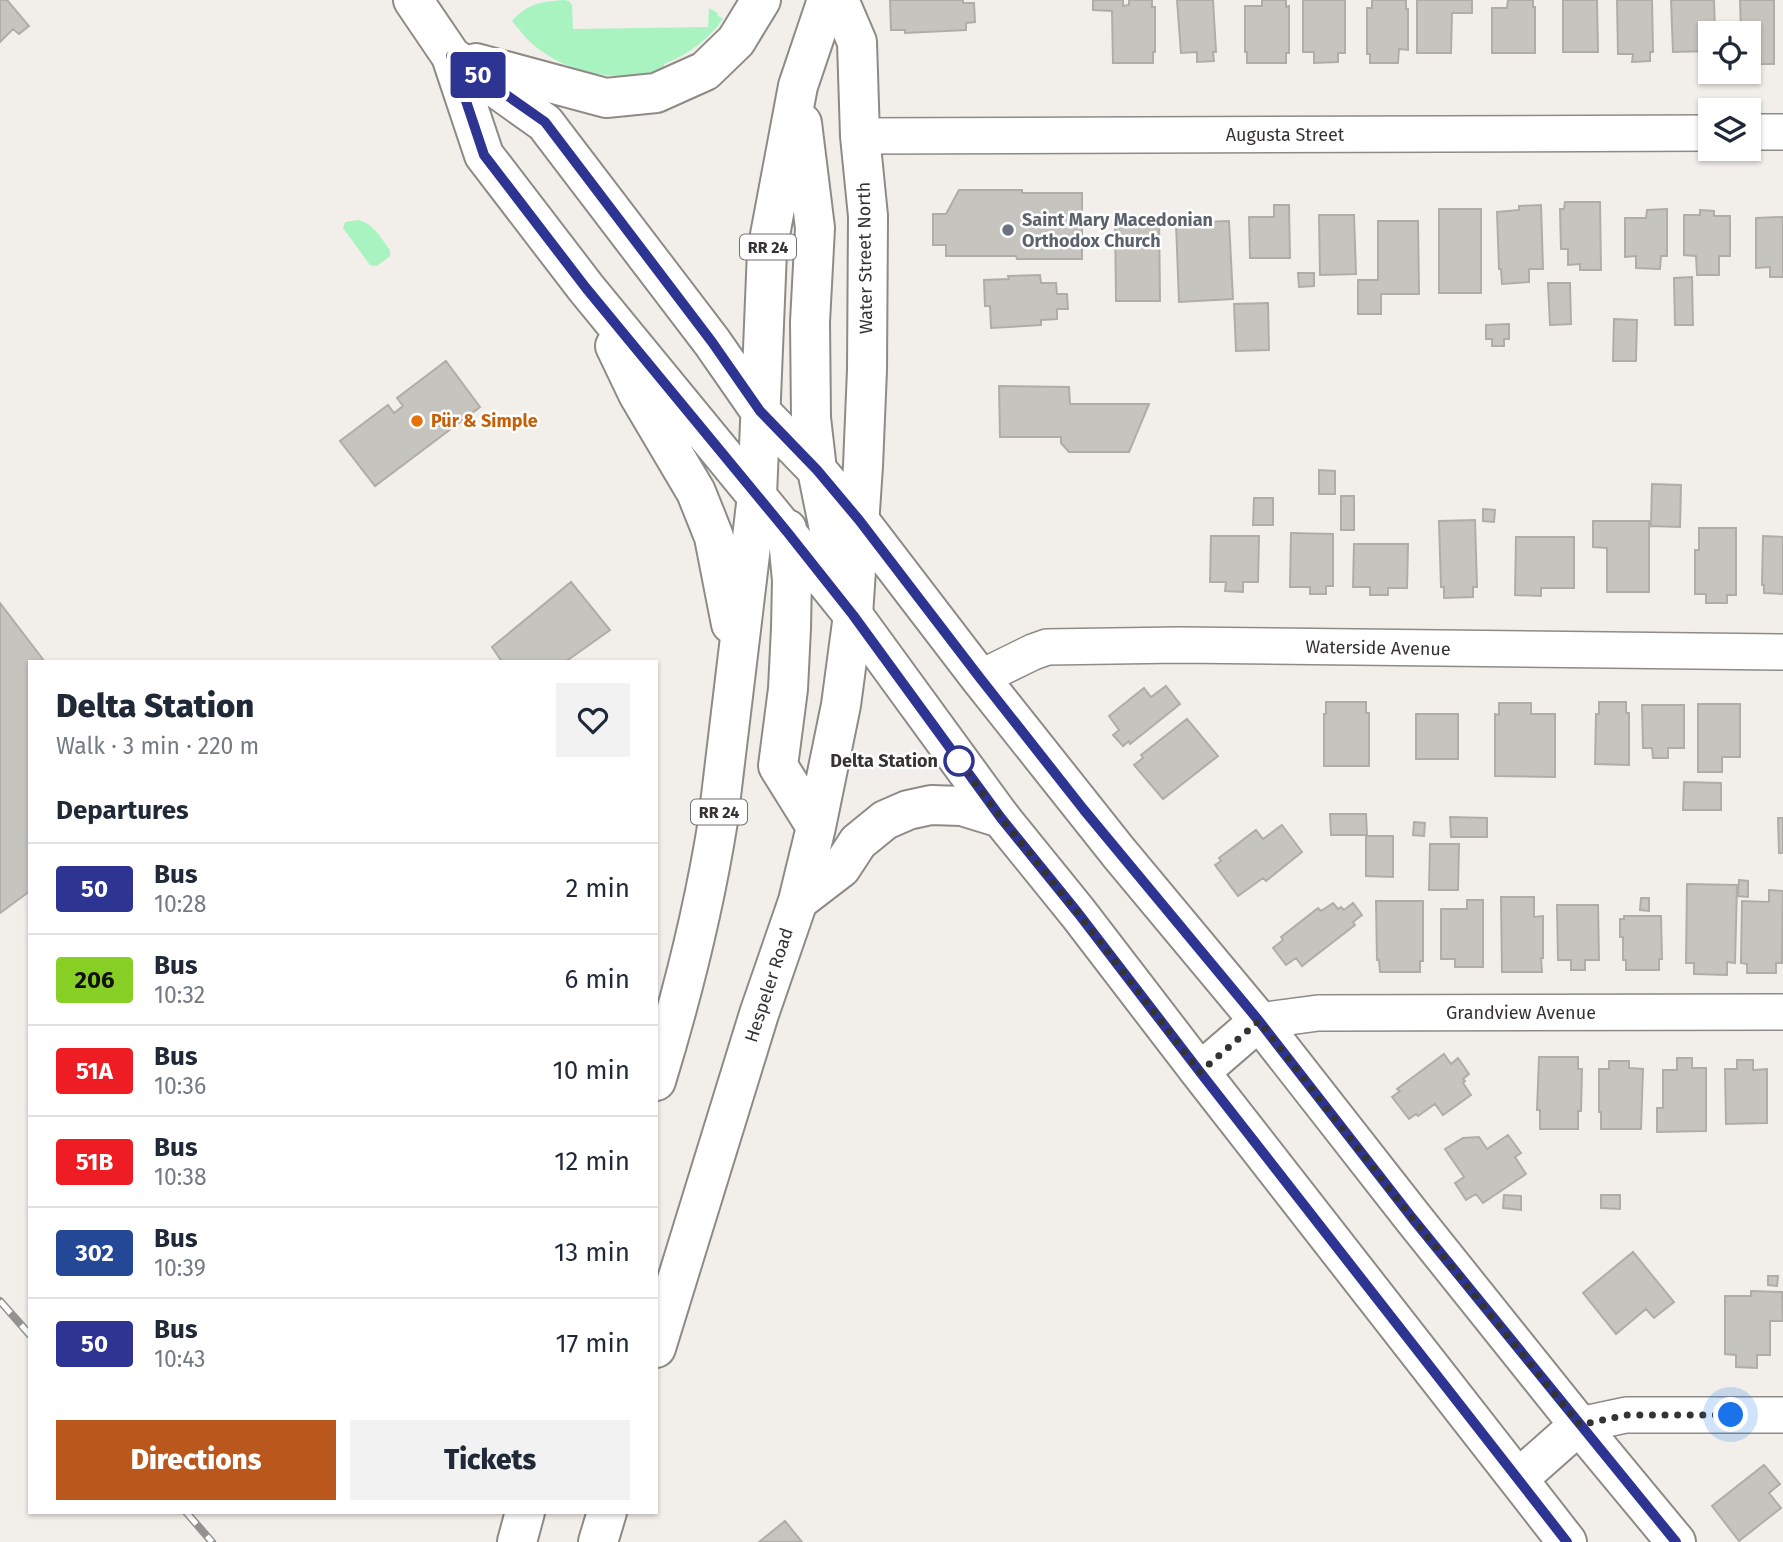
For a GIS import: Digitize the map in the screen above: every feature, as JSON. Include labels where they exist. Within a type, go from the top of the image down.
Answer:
[{"type":"main road","points":[[413,0],[451,56],[484,155],[586,288],[853,615],[1001,818],[1078,913],[1567,1542]]},
{"type":"main road","points":[[451,56],[606,99],[656,93],[705,71],[736,41],[761,0]]},
{"type":"main road","name":"RR 24","points":[[658,1074],[689,962],[710,872],[718,821],[757,496],[767,251],[798,86],[827,0]]},
{"type":"main road","name":"Water Street North","points":[[839,0],[857,42],[860,136],[868,216],[867,370],[853,615]]},
{"type":"main road","points":[[451,56],[545,122],[712,342],[760,411],[817,470],[859,520],[1119,853],[1259,1021],[1413,1219],[1676,1542]]},
{"type":"main road","points":[[798,86],[815,228],[810,322],[811,418],[817,470],[830,534],[853,615]]},
{"type":"main road","points":[[586,288],[638,394],[696,492],[713,537],[738,659]]},
{"type":"main road","points":[[760,411],[788,533],[792,580],[788,689],[779,766],[817,827]]},
{"type":"main road","name":"Hespeler Road","points":[[658,1342],[759,1014],[798,901],[817,827],[841,705],[853,615]]},
{"type":"main road","points":[[798,901],[841,868],[858,842],[885,820],[908,810],[931,805],[962,806],[1001,818]]},
{"type":"main road","points":[[1200,1072],[1259,1021]]},
{"type":"main road","points":[[1518,1479],[1580,1425]]},
{"type":"main road","points":[[517,1542],[524,1514]]},
{"type":"main road","points":[[598,1542],[606,1514]]},
{"type":"street","points":[[1761,132],[1783,132]]},
{"type":"street","name":"Augusta Street","points":[[860,136],[1698,133]]},
{"type":"street","name":"Waterside Avenue","points":[[980,678],[1047,647],[1179,645],[1783,652]]},
{"type":"street","name":"Grandview Avenue","points":[[1259,1021],[1318,1013],[1783,1012]]},
{"type":"street","points":[[1580,1425],[1626,1415],[1783,1415]]},
{"type":"green space","points":[[564,0],[572,5],[573,29],[708,27],[709,8],[723,19],[704,40],[664,64],[664,68],[634,75],[602,75],[570,67],[556,60],[526,38],[512,21],[535,4]]},
{"type":"green space","points":[[358,220],[372,228],[390,250],[390,256],[377,266],[370,265],[343,228],[345,222]]},
{"type":"building","points":[[0,0],[7,0],[29,26],[19,34],[13,29],[0,42]]},
{"type":"building","points":[[890,0],[963,0],[963,3],[974,3],[975,22],[966,23],[966,30],[905,33],[905,30],[891,30]]},
{"type":"building","points":[[1093,0],[1123,0],[1123,6],[1129,5],[1129,0],[1152,0],[1152,7],[1155,7],[1153,63],[1113,63],[1112,11],[1093,10]]},
{"type":"building","points":[[1177,0],[1213,0],[1216,52],[1213,52],[1214,61],[1197,62],[1197,52],[1181,53]]},
{"type":"building","points":[[1262,0],[1286,0],[1286,7],[1289,6],[1289,53],[1286,53],[1286,63],[1247,63],[1245,6],[1262,6]]},
{"type":"building","points":[[1303,0],[1345,0],[1345,53],[1338,53],[1338,62],[1314,63],[1314,52],[1303,52]]},
{"type":"building","points":[[1372,0],[1406,0],[1408,50],[1399,49],[1398,63],[1370,63],[1370,54],[1367,54],[1367,8],[1372,8]]},
{"type":"building","points":[[1417,0],[1472,0],[1472,13],[1452,13],[1451,53],[1417,53]]},
{"type":"building","points":[[1508,0],[1533,0],[1535,53],[1492,53],[1492,8],[1507,8]]},
{"type":"building","points":[[1563,0],[1597,0],[1598,52],[1563,52]]},
{"type":"building","points":[[1617,0],[1652,0],[1653,52],[1650,52],[1650,61],[1632,62],[1633,54],[1618,54]]},
{"type":"building","points":[[1671,0],[1714,0],[1715,21],[1698,21],[1698,51],[1673,52]]},
{"type":"building","points":[[1740,0],[1774,0],[1774,64],[1761,64],[1761,21],[1741,21]]},
{"type":"building","name":"Saint Mary Macedonian Orthodox Church","points":[[959,190],[1082,193],[1082,259],[946,256],[946,245],[933,245],[933,214],[946,214]]},
{"type":"building","points":[[1565,202],[1600,202],[1601,270],[1580,270],[1580,264],[1568,265],[1568,249],[1561,249],[1560,209],[1564,209]]},
{"type":"building","points":[[1274,205],[1289,205],[1290,258],[1250,258],[1249,217],[1274,217]]},
{"type":"building","points":[[1541,205],[1543,269],[1529,269],[1529,282],[1502,284],[1497,212],[1519,210],[1519,206]]},
{"type":"building","points":[[1439,209],[1481,209],[1481,293],[1439,293]]},
{"type":"building","points":[[1667,209],[1667,256],[1661,256],[1660,269],[1636,268],[1636,256],[1625,257],[1625,218],[1646,218],[1647,210]]},
{"type":"building","points":[[1700,210],[1714,211],[1714,216],[1730,216],[1730,256],[1719,256],[1719,275],[1697,275],[1696,256],[1684,255],[1684,215],[1700,215]]},
{"type":"building","points":[[1319,215],[1354,215],[1356,274],[1320,275]]},
{"type":"building","points":[[1115,216],[1159,216],[1160,301],[1116,301]]},
{"type":"building","points":[[1783,217],[1783,277],[1770,277],[1770,267],[1756,268],[1756,218]]},
{"type":"building","points":[[1229,221],[1233,299],[1179,302],[1176,223]]},
{"type":"building","points":[[1378,221],[1418,221],[1419,294],[1381,294],[1381,314],[1358,314],[1358,280],[1378,280]]},
{"type":"building","points":[[1298,273],[1314,273],[1314,286],[1299,287]]},
{"type":"building","points":[[1040,275],[1041,283],[1056,283],[1057,294],[1067,294],[1068,309],[1057,309],[1057,319],[1041,320],[1041,325],[991,328],[990,306],[985,306],[984,280]]},
{"type":"building","points":[[1692,277],[1693,325],[1675,325],[1674,278]]},
{"type":"building","points":[[1548,283],[1570,283],[1571,324],[1550,325]]},
{"type":"building","points":[[1268,303],[1269,350],[1236,351],[1234,304]]},
{"type":"building","points":[[1614,319],[1637,320],[1636,361],[1613,361]]},
{"type":"building","points":[[1509,324],[1509,339],[1504,339],[1504,346],[1492,346],[1492,339],[1486,339],[1486,325]]},
{"type":"building","points":[[446,361],[480,407],[375,486],[340,441],[388,405],[394,413],[403,406],[397,398]]},
{"type":"building","points":[[999,386],[1069,387],[1070,404],[1149,404],[1129,452],[1069,452],[1061,443],[1061,437],[1000,437]]},
{"type":"building","points":[[1319,470],[1335,471],[1335,494],[1319,494]]},
{"type":"building","points":[[1652,484],[1681,485],[1680,527],[1651,526]]},
{"type":"building","points":[[1341,496],[1354,496],[1354,530],[1341,530]]},
{"type":"building","points":[[1254,498],[1273,498],[1273,525],[1253,525]]},
{"type":"building","points":[[1483,509],[1495,510],[1494,522],[1483,521]]},
{"type":"building","points":[[1475,520],[1477,587],[1473,587],[1473,597],[1444,598],[1444,587],[1441,587],[1439,521]]},
{"type":"building","points":[[1593,521],[1649,521],[1649,592],[1607,592],[1607,548],[1593,547]]},
{"type":"building","points":[[1699,528],[1736,528],[1736,595],[1727,595],[1727,603],[1706,603],[1706,594],[1695,594],[1695,550],[1699,550]]},
{"type":"building","points":[[1291,533],[1333,534],[1333,586],[1326,586],[1326,594],[1310,594],[1310,587],[1290,587]]},
{"type":"building","points":[[1211,536],[1259,536],[1258,582],[1243,582],[1243,592],[1225,591],[1226,582],[1210,582]]},
{"type":"building","points":[[1763,536],[1783,537],[1783,594],[1764,593]]},
{"type":"building","points":[[1516,537],[1574,537],[1574,588],[1541,588],[1541,596],[1515,595]]},
{"type":"building","points":[[1354,544],[1408,544],[1407,588],[1388,588],[1388,595],[1370,595],[1370,587],[1353,587]]},
{"type":"building","points":[[571,582],[610,630],[568,660],[501,660],[492,647]]},
{"type":"building","points":[[0,603],[43,660],[28,660],[28,892],[0,913]]},
{"type":"building","points":[[1166,686],[1180,704],[1130,744],[1129,741],[1123,746],[1113,735],[1119,730],[1109,716],[1144,688],[1151,697]]},
{"type":"building","points":[[1326,702],[1366,702],[1366,713],[1369,713],[1369,766],[1324,766]]},
{"type":"building","points":[[1599,702],[1626,702],[1626,713],[1629,713],[1629,765],[1595,764],[1596,714],[1599,714]]},
{"type":"building","points":[[1499,703],[1531,703],[1531,714],[1555,714],[1555,777],[1495,776],[1495,714],[1499,715]]},
{"type":"building","points":[[1698,704],[1740,704],[1740,757],[1722,757],[1722,772],[1698,772]]},
{"type":"building","points":[[1642,705],[1684,705],[1684,748],[1668,748],[1668,758],[1653,758],[1652,748],[1643,748]]},
{"type":"building","points":[[1416,714],[1458,714],[1458,759],[1416,759]]},
{"type":"building","points":[[1187,719],[1218,756],[1163,799],[1134,765],[1143,758],[1141,755]]},
{"type":"building","points":[[1684,782],[1721,783],[1721,810],[1683,810]]},
{"type":"building","points":[[1330,814],[1366,814],[1367,835],[1331,835]]},
{"type":"building","points":[[1450,817],[1487,818],[1487,837],[1451,837]]},
{"type":"building","points":[[1778,818],[1783,818],[1783,853],[1779,853]]},
{"type":"building","points":[[1414,822],[1425,823],[1424,836],[1413,835]]},
{"type":"building","points":[[1282,825],[1302,852],[1266,881],[1263,878],[1238,896],[1215,865],[1221,861],[1219,858],[1256,830],[1263,839]]},
{"type":"building","points":[[1366,836],[1393,836],[1393,877],[1366,876]]},
{"type":"building","points":[[1430,844],[1459,844],[1458,890],[1429,890]]},
{"type":"building","points":[[1739,880],[1748,881],[1748,897],[1738,896]]},
{"type":"building","points":[[1687,884],[1737,885],[1735,963],[1727,962],[1727,975],[1694,974],[1694,963],[1686,963]]},
{"type":"building","points":[[1769,890],[1783,891],[1782,963],[1776,963],[1776,973],[1747,973],[1747,964],[1741,963],[1742,901],[1769,902]]},
{"type":"building","points":[[1501,897],[1534,897],[1534,917],[1543,916],[1542,972],[1502,972]]},
{"type":"building","points":[[1641,898],[1649,898],[1649,911],[1640,910]]},
{"type":"building","points":[[1467,900],[1483,900],[1483,967],[1455,967],[1455,959],[1441,959],[1441,909],[1467,909]]},
{"type":"building","points":[[1376,901],[1423,901],[1423,961],[1420,961],[1420,972],[1380,972],[1377,960]]},
{"type":"building","points":[[1333,903],[1338,909],[1341,907],[1344,910],[1353,903],[1362,915],[1353,922],[1355,925],[1302,966],[1296,958],[1286,965],[1273,948],[1283,940],[1281,937],[1318,908],[1321,911]]},
{"type":"building","points":[[1557,905],[1598,905],[1599,960],[1585,960],[1585,970],[1571,970],[1571,960],[1558,960]]},
{"type":"building","points":[[1624,916],[1661,916],[1662,959],[1659,959],[1659,970],[1626,970],[1623,937],[1620,937],[1620,919],[1624,919]]},
{"type":"building","points":[[1444,1054],[1451,1064],[1458,1058],[1469,1074],[1463,1079],[1463,1083],[1471,1095],[1443,1115],[1435,1104],[1409,1119],[1392,1097],[1400,1091],[1397,1089]]},
{"type":"building","points":[[1539,1057],[1578,1057],[1578,1069],[1582,1069],[1578,1129],[1540,1129],[1540,1110],[1537,1110]]},
{"type":"building","points":[[1677,1058],[1692,1058],[1692,1068],[1706,1068],[1706,1131],[1657,1132],[1657,1108],[1663,1108],[1663,1070],[1677,1070]]},
{"type":"building","points":[[1737,1060],[1753,1060],[1753,1070],[1767,1069],[1767,1123],[1726,1124],[1725,1069],[1737,1069]]},
{"type":"building","points":[[1609,1061],[1629,1061],[1629,1068],[1643,1069],[1641,1129],[1601,1129],[1599,1069],[1609,1069]]},
{"type":"building","points":[[1508,1135],[1521,1153],[1515,1157],[1526,1174],[1483,1203],[1476,1194],[1466,1200],[1455,1183],[1464,1177],[1445,1149],[1463,1138],[1479,1137],[1487,1149]]},
{"type":"building","points":[[1504,1195],[1521,1196],[1521,1210],[1503,1208]]},
{"type":"building","points":[[1601,1195],[1620,1195],[1620,1209],[1601,1208]]},
{"type":"building","points":[[1633,1252],[1674,1302],[1654,1318],[1646,1309],[1616,1334],[1583,1293]]},
{"type":"building","points":[[1768,1276],[1778,1276],[1777,1286],[1768,1285]]},
{"type":"building","points":[[1751,1291],[1782,1292],[1783,1321],[1770,1321],[1770,1355],[1757,1355],[1757,1368],[1736,1367],[1736,1355],[1725,1354],[1725,1296],[1751,1296]]},
{"type":"building","points":[[1764,1465],[1780,1484],[1769,1493],[1781,1508],[1739,1541],[1712,1506]]},
{"type":"building","points":[[785,1521],[802,1542],[759,1542]]},
{"type":"railway","points":[[0,1301],[28,1333]]},
{"type":"railway","points":[[188,1514],[212,1542]]},
{"type":"bus line","name":"50","points":[[1567,1542],[1078,913],[1001,818],[853,615],[586,288],[484,155],[451,56],[545,122],[712,342],[760,411],[817,470],[859,520],[1084,810],[1259,1021],[1413,1219],[1676,1542]]},
{"type":"place","name":"Saint Mary Macedonian Orthodox Church","points":[[1008,230]]},
{"type":"place","name":"Pür & Simple","points":[[417,421]]},
{"type":"place","name":"Delta Station","points":[[959,761]]},
{"type":"route","points":[[959,761],[956,757],[1200,1072],[1259,1021],[1413,1219],[1580,1425],[1626,1415],[1731,1415]]}]
